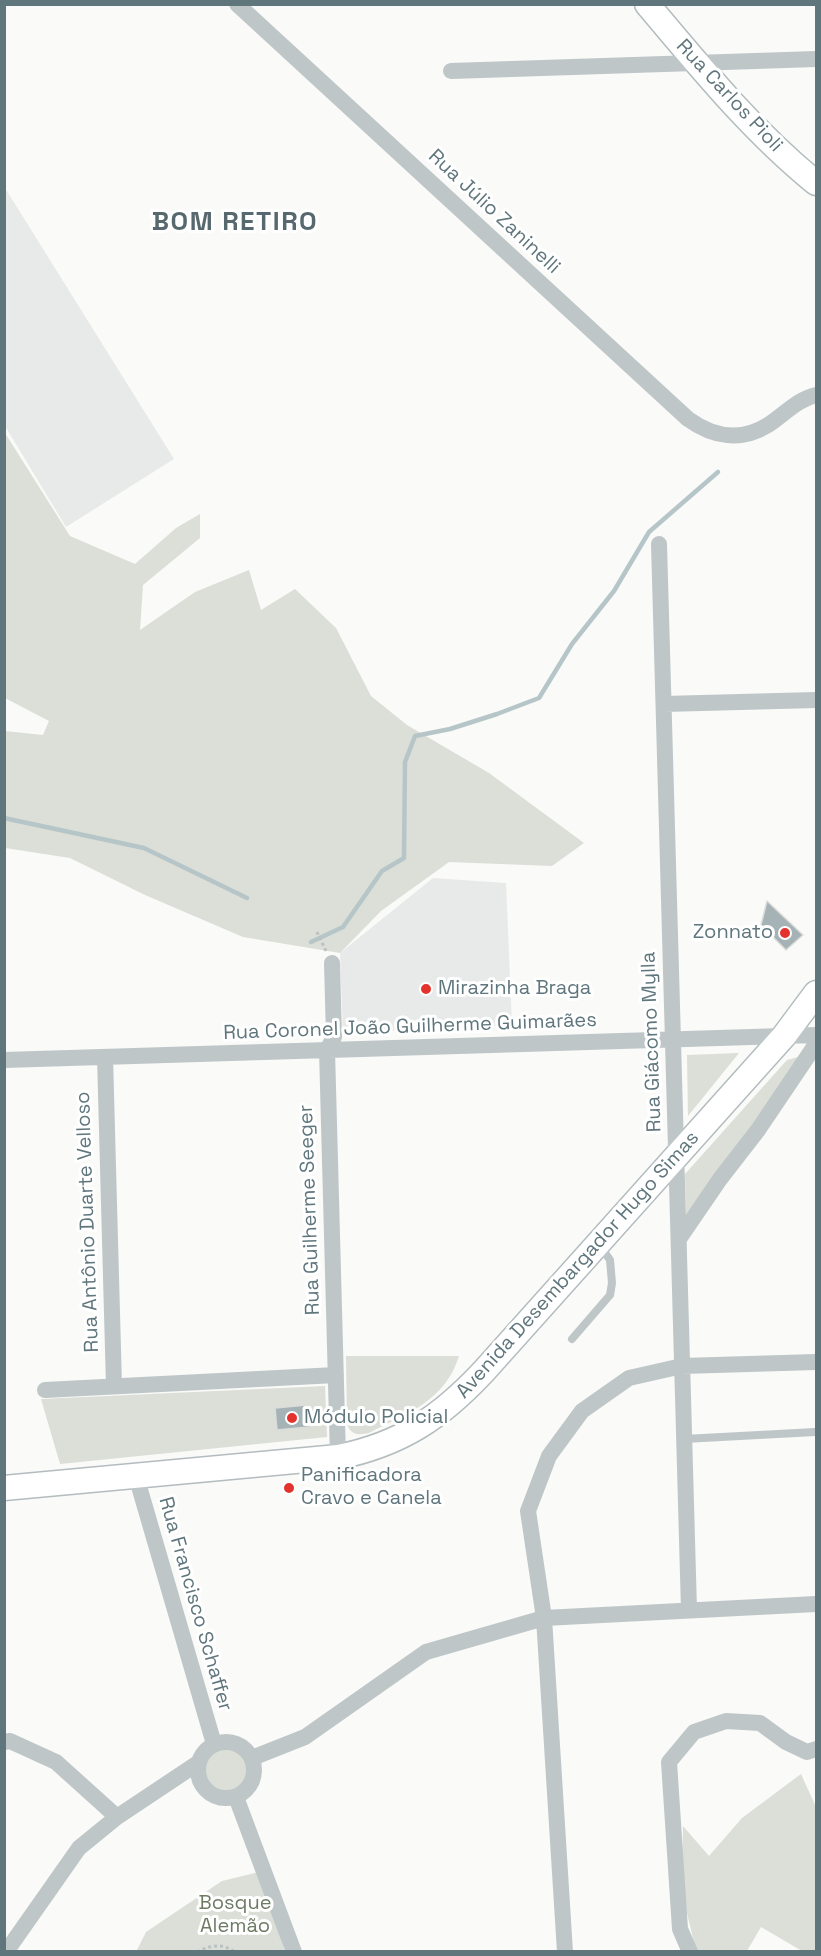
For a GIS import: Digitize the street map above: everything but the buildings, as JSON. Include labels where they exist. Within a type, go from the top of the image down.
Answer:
[{"type":"main road","name":"Rua Carlos Pioli","points":[[647,4],[696,63],[770,143],[816,183]]},
{"type":"main road","name":"Avenida Desembargador Hugo Simas","points":[[4,1488],[338,1457],[374,1448],[422,1425],[447,1408],[484,1371],[784,1036],[816,993]]},
{"type":"street","name":"Rua Júlio Zaninelli","points":[[237,4],[688,419],[710,432],[731,436],[756,431],[795,404],[816,395]]},
{"type":"street","points":[[451,71],[816,59]]},
{"type":"street","name":"Rua Giácomo Mylla","points":[[660,544],[689,1611]]},
{"type":"street","points":[[664,704],[816,700]]},
{"type":"street","name":"Rua Guilherme Seeger","points":[[332,963],[334,1037],[327,1050],[338,1457]]},
{"type":"street","name":"Rua Coronel João Guilherme Guimarães","points":[[4,1060],[816,1035]]},
{"type":"street","points":[[679,1239],[720,1179],[758,1130],[816,1044]]},
{"type":"street","name":"Rua Antônio Duarte Velloso","points":[[105,1057],[114,1386]]},
{"type":"street","points":[[565,1952],[544,1618],[528,1511],[549,1456],[582,1412],[629,1378],[682,1365],[816,1362]]},
{"type":"street","points":[[45,1390],[336,1375]]},
{"type":"street","name":"Rua Francisco Schaffer","points":[[135,1476],[213,1744]]},
{"type":"street","points":[[252,1758],[305,1737],[426,1652],[544,1618],[816,1604]]},
{"type":"street","points":[[690,1952],[680,1929],[669,1762],[694,1732],[726,1721],[760,1723],[786,1742],[807,1752],[816,1749]]},
{"type":"street","points":[[4,1742],[10,1741],[56,1762],[117,1817]]},
{"type":"street","points":[[222,1741],[240,1745],[252,1758],[255,1767],[254,1776],[244,1792],[236,1797],[219,1797],[210,1794],[200,1780],[198,1763],[201,1755],[213,1744],[222,1741]]},
{"type":"street","points":[[6,1952],[79,1848],[117,1817],[198,1763]]},
{"type":"street","points":[[236,1797],[294,1952]]},
{"type":"lane","points":[[572,1339],[610,1295],[612,1283],[610,1260],[598,1244]]},
{"type":"lane","points":[[684,1439],[815,1432]]},
{"type":"path","points":[[317,932],[332,963]]},
{"type":"path","points":[[197,1952],[217,1945],[228,1947],[235,1952]]},
{"type":"shaded area","points":[[5,188],[174,459],[66,527],[5,426]]},
{"type":"shaded area","name":"Mirazinha Braga","points":[[433,878],[506,883],[512,1025],[343,1033],[340,953]]},
{"type":"green space","points":[[5,433],[70,536],[135,564],[176,528],[200,514],[200,538],[143,585],[140,630],[195,592],[249,570],[261,610],[295,589],[336,628],[371,696],[407,725],[489,773],[584,843],[552,866],[449,862],[381,911],[340,953],[243,937],[145,895],[70,858],[5,848],[5,731],[43,735],[49,721],[5,698]]},
{"type":"green space","points":[[739,1053],[688,1116],[687,1055]]},
{"type":"green space","points":[[802,1056],[686,1218],[685,1174],[787,1060]]},
{"type":"green space","points":[[346,1356],[459,1356],[445,1384],[435,1395],[411,1412],[369,1433],[359,1434],[353,1433],[347,1424]]},
{"type":"green space","points":[[325,1386],[327,1437],[60,1464],[41,1399]]},
{"type":"green space","points":[[226,1745],[242,1752],[249,1768],[242,1784],[226,1791],[210,1784],[203,1768],[210,1752]]},
{"type":"green space","points":[[801,1774],[816,1807],[816,1951],[802,1951],[761,1927],[747,1951],[696,1951],[682,1892],[683,1826],[709,1856],[742,1818]]},
{"type":"green space","name":"Bosque Alemão","points":[[259,1872],[285,1952],[136,1952],[146,1932],[222,1881]]},
{"type":"waterway","points":[[311,942],[343,927],[382,871],[404,858],[405,762],[415,736],[450,729],[539,698],[572,644],[614,591],[649,532],[718,472]]},
{"type":"waterway","points":[[4,818],[144,848],[247,898]]},
{"type":"place","name":"Zonnato","points":[[785,933]]},
{"type":"place","name":"Mirazinha Braga","points":[[426,989]]},
{"type":"place","name":"Módulo Policial","points":[[292,1418]]},
{"type":"place","name":"Panificadora Cravo e Canela","points":[[289,1488]]},
{"type":"district","name":"BOM RETIRO","points":[[235,223]]}]
